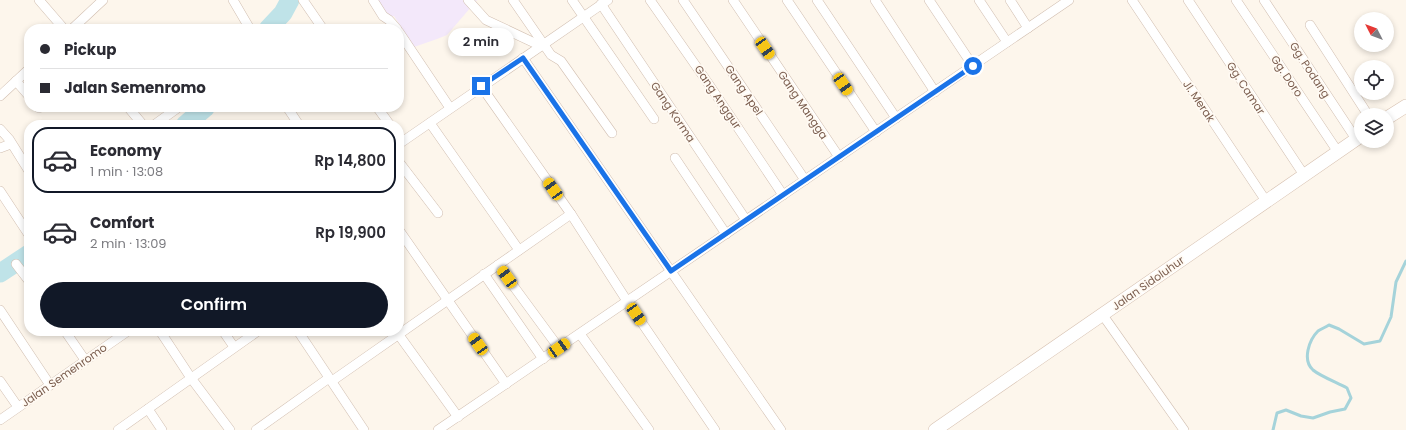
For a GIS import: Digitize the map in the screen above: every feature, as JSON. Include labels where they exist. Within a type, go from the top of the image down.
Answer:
[{"type":"main road","points":[[1394,115],[1404,111]]},
{"type":"main road","name":"Jalan Sidoluhur","points":[[935,430],[1354,141]]},
{"type":"street","points":[[40,0],[60,24]]},
{"type":"street","points":[[77,24],[103,0]]},
{"type":"street","points":[[233,0],[247,24]]},
{"type":"street","points":[[373,0],[383,16],[393,24]]},
{"type":"street","points":[[468,0],[486,20],[542,45]]},
{"type":"street","points":[[513,0],[542,45],[551,55],[561,61],[612,133]]},
{"type":"street","points":[[572,0],[654,119]]},
{"type":"street","name":"Gang Anggur","points":[[650,0],[783,195]]},
{"type":"street","name":"Gang Apel","points":[[683,0],[805,180]]},
{"type":"street","name":"Gang Mangga","points":[[733,0],[836,154]]},
{"type":"street","points":[[787,0],[876,132]]},
{"type":"street","points":[[817,0],[896,118]]},
{"type":"street","points":[[875,0],[935,92]]},
{"type":"street","points":[[929,0],[973,66]]},
{"type":"street","points":[[979,0],[1007,42]]},
{"type":"street","points":[[1010,0],[1028,28]]},
{"type":"street","points":[[438,430],[805,180],[836,154],[876,132],[1068,0]]},
{"type":"street","name":"Jl. Merak","points":[[1132,0],[1266,201]]},
{"type":"street","name":"Gg. Camar","points":[[1188,0],[1304,175]]},
{"type":"street","name":"Gg. Doro","points":[[1236,0],[1338,152]]},
{"type":"street","name":"Gg. Podang","points":[[1264,0],[1354,131]]},
{"type":"street","points":[[304,1],[320,24]]},
{"type":"street","points":[[404,139],[430,123],[605,1]]},
{"type":"street","name":"Gang Korma","points":[[605,1],[746,220]]},
{"type":"street","points":[[1310,25],[1363,108]]},
{"type":"street","points":[[404,39],[450,108]]},
{"type":"street","points":[[523,58],[781,430]]},
{"type":"street","points":[[0,96],[24,74]]},
{"type":"street","points":[[16,81],[24,90]]},
{"type":"street","points":[[481,86],[571,214],[715,430]]},
{"type":"street","points":[[132,112],[139,120]]},
{"type":"street","points":[[161,120],[173,112]]},
{"type":"street","points":[[430,123],[519,250]]},
{"type":"street","points":[[0,129],[24,164]]},
{"type":"street","points":[[0,148],[8,145],[9,142]]},
{"type":"street","points":[[675,158],[726,234]]},
{"type":"street","points":[[404,169],[438,213]]},
{"type":"street","points":[[0,191],[24,227]]},
{"type":"street","points":[[404,329],[571,214]]},
{"type":"street","points":[[404,237],[506,384]]},
{"type":"street","points":[[16,264],[24,274]]},
{"type":"street","points":[[498,265],[559,348]]},
{"type":"street","points":[[484,274],[543,359]]},
{"type":"street","points":[[0,310],[50,385]]},
{"type":"street","points":[[1102,314],[1184,430]]},
{"type":"street","points":[[580,334],[649,430]]},
{"type":"street","points":[[68,336],[85,360]]},
{"type":"street","name":"Jalan Semenromo","points":[[0,420],[119,336]]},
{"type":"street","points":[[163,336],[191,378],[230,430]]},
{"type":"street","points":[[227,336],[234,347]]},
{"type":"street","points":[[118,430],[250,336]]},
{"type":"street","points":[[301,336],[364,430]]},
{"type":"street","points":[[258,430],[394,336]]},
{"type":"street","points":[[400,336],[458,417]]},
{"type":"street","points":[[0,381],[18,407]]},
{"type":"street","points":[[148,409],[162,430]]},
{"type":"shaded area","points":[[376,0],[477,0],[447,35],[414,47],[404,32],[404,24],[399,24],[394,16],[387,18]]},
{"type":"waterway","points":[[273,24],[283,13],[290,0]]},
{"type":"waterway","points":[[191,120],[200,112]]},
{"type":"waterway","points":[[0,273],[24,257]]},
{"type":"waterway","points":[[1273,430],[1277,413],[1286,410],[1301,416],[1313,418],[1345,409],[1351,398],[1347,388],[1324,377],[1313,370],[1310,366],[1307,356],[1312,339],[1318,331],[1329,325],[1339,329],[1364,344],[1380,341],[1391,317],[1396,282],[1406,261]]},
{"type":"route","points":[[481,86],[523,58],[671,271],[973,66]]}]
